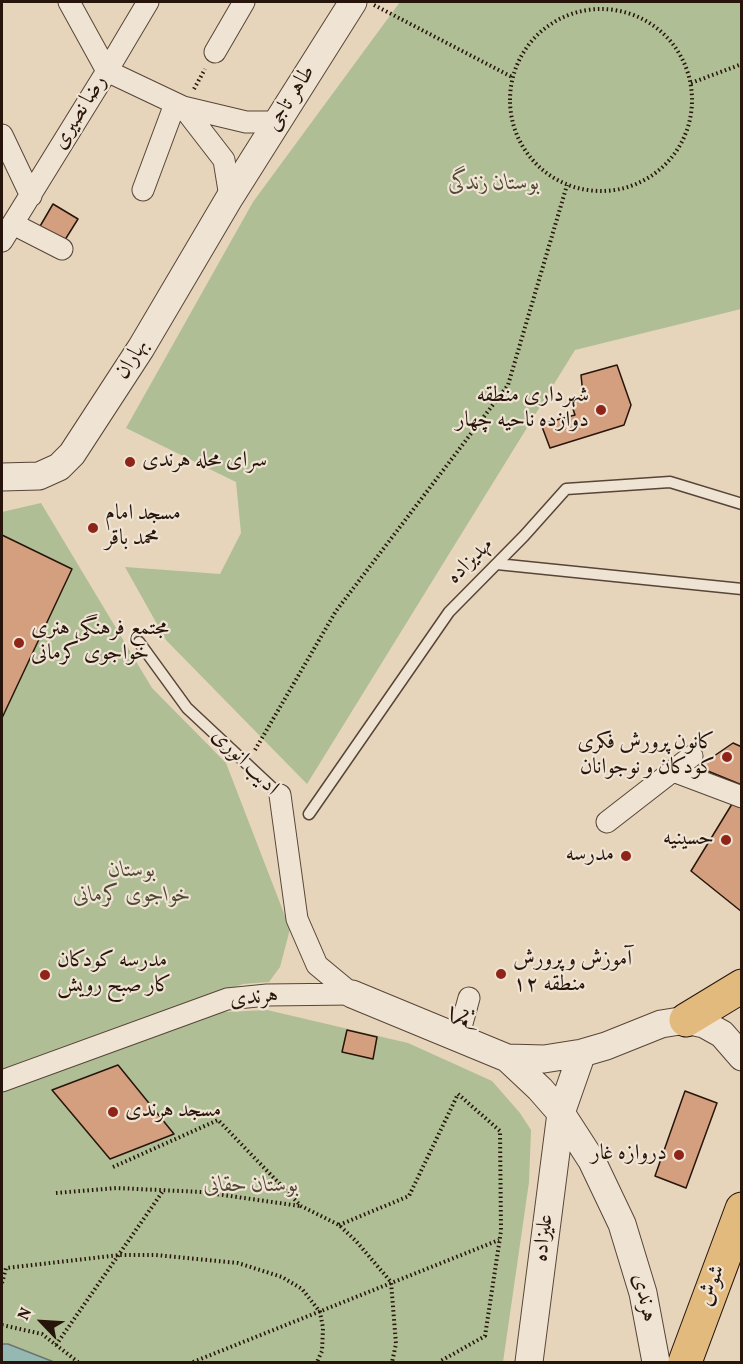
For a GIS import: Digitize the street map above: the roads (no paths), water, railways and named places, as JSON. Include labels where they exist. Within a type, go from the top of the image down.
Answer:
[{"type":"main road","points":[[686,1020],[741,986]]},
{"type":"main road","name":"شوش","points":[[685,1362],[741,1209]]},
{"type":"street","points":[[69,2],[107,71],[179,106],[246,122],[277,122]]},
{"type":"street","name":"رضا نصیری","points":[[7,232],[148,2]]},
{"type":"street","points":[[215,52],[244,2]]},
{"type":"street","name":"طاهر تاجی","points":[[230,196],[352,2]]},
{"type":"street","points":[[143,190],[179,106]]},
{"type":"street","points":[[179,106],[224,160],[230,196]]},
{"type":"street","points":[[2,135],[31,196]]},
{"type":"street","name":"بهاران","points":[[2,477],[39,476],[59,467],[72,454],[141,348],[230,196]]},
{"type":"street","points":[[7,232],[62,249]]},
{"type":"street","points":[[607,822],[692,756]]},
{"type":"street","points":[[673,771],[741,798]]},
{"type":"street","name":"ادیب انوری","points":[[280,795],[297,919],[317,965],[352,994]]},
{"type":"street","name":"هرندی","points":[[2,1081],[226,999],[267,995],[352,994],[507,1058],[544,1059],[582,1053],[661,1024],[686,1020],[704,1024],[723,1034],[741,1057]]},
{"type":"street","name":"یکم","points":[[458,1038],[469,998]]},
{"type":"street","name":"علیزاده","points":[[529,1362],[561,1113],[582,1053]]},
{"type":"street","name":"هرندی","points":[[507,1058],[540,1089],[561,1113],[592,1161],[622,1224],[643,1293],[656,1362]]},
{"type":"lane","name":"مهدیزاده","points":[[309,814],[449,612],[566,489],[670,482],[741,504]]},
{"type":"lane","points":[[497,564],[741,589]]},
{"type":"lane","name":"ادیب انوری","points":[[139,642],[187,708],[280,795]]},
{"type":"water","points":[[2,1344],[8,1344],[54,1362],[2,1362]]},
{"type":"place","name":"شهرداری منطقه دوازده ناحیه چهار","points":[[601,410]]},
{"type":"place","name":"سرای محله هرندی","points":[[130,462]]},
{"type":"place","name":"مسجد امام محمد باقر","points":[[93,528]]},
{"type":"place","name":"مجتمع فرهنگی هنری خواجوی كرمانی","points":[[19,643]]},
{"type":"place","name":"کانون پرورش فکری کودکان و نوجوانان","points":[[727,757]]},
{"type":"place","name":"حسینیه","points":[[726,840]]},
{"type":"place","name":"مدرسه","points":[[626,856]]},
{"type":"place","name":"آموزش و پرورش منطقه ۱۲","points":[[501,974]]},
{"type":"place","name":"مدرسه کودکان کار صبح رویش","points":[[45,975]]},
{"type":"place","name":"مسجد هرندی","points":[[113,1112]]},
{"type":"place","name":"دروازه غار","points":[[679,1155]]},
{"type":"park label","name":"بوستان زندگی","points":[[494,185]]},
{"type":"park label","name":"بوستان خواجوی کرمانی","points":[[132,884]]},
{"type":"park label","name":"بوستان حقانی","points":[[251,1187]]}]
